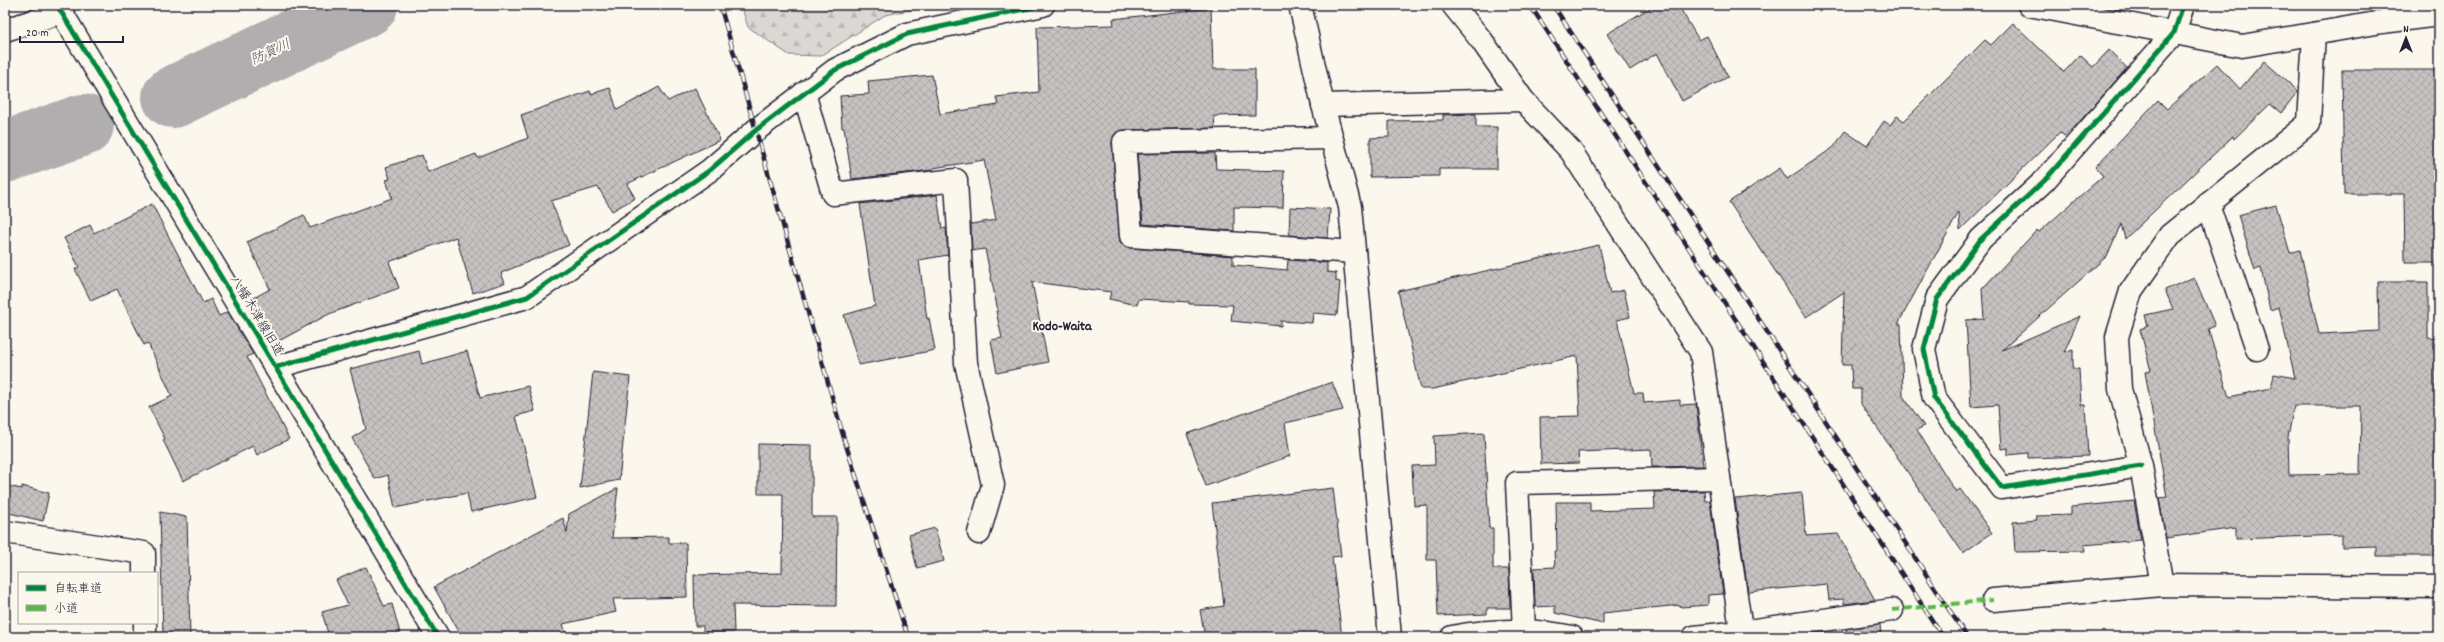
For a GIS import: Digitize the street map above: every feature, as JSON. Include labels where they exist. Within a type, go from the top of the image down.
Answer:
[{"type":"street","points":[[276,368],[527,296],[710,170],[756,130],[836,70],[907,34],[1043,5]]},
{"type":"street","points":[[1300,5],[1323,106],[1350,207],[1390,637]]},
{"type":"street","points":[[1453,5],[1482,41],[1522,100],[1571,151],[1701,352],[1742,635]]},
{"type":"street","points":[[2029,5],[2057,8],[2242,46],[2314,34],[2382,13],[2439,15]]},
{"type":"street","points":[[2141,466],[2002,488],[1934,398],[1924,349],[1937,299],[1981,239],[2044,181],[2174,33],[2183,5]]},
{"type":"street","points":[[5,30],[60,9]]},
{"type":"street","name":"八幡木津線旧道","points":[[60,9],[438,637]]},
{"type":"street","points":[[2162,586],[2141,466],[2120,389],[2117,337],[2131,291],[2170,235],[2309,123],[2314,34]]},
{"type":"street","points":[[804,93],[833,194],[956,180],[966,364],[993,485],[979,533]]},
{"type":"street","points":[[1323,106],[1522,100]]},
{"type":"street","points":[[1331,138],[1124,142],[1131,236],[1354,252]]},
{"type":"street","points":[[2208,204],[2257,349]]},
{"type":"street","points":[[1524,631],[1517,483],[1719,478]]},
{"type":"street","points":[[5,532],[144,553],[144,572]]},
{"type":"street","points":[[1992,600],[2162,586],[2439,587]]},
{"type":"street","points":[[1694,637],[1742,635],[1892,610]]},
{"type":"street","points":[[145,624],[145,637]]},
{"type":"street","points":[[1452,637],[1478,632],[1524,631],[1540,631],[1572,637]]},
{"type":"green space","points":[[741,5],[935,5],[885,15],[821,56],[789,55],[748,27]]},
{"type":"building","points":[[1654,5],[1678,5],[1699,40],[1707,36],[1728,77],[1682,101],[1657,53],[1630,70],[1607,34]]},
{"type":"building","points":[[1211,8],[1213,69],[1255,69],[1255,115],[1214,116],[1215,128],[1124,130],[1117,132],[1112,143],[1120,242],[1130,248],[1233,256],[1233,265],[1287,270],[1288,260],[1327,263],[1327,272],[1336,273],[1336,281],[1340,282],[1337,315],[1313,313],[1312,323],[1281,321],[1281,326],[1231,321],[1233,305],[1189,304],[1189,302],[1139,299],[1137,305],[1109,299],[1111,292],[1032,282],[1048,362],[997,373],[991,340],[1002,338],[996,311],[998,311],[985,249],[972,251],[971,224],[996,220],[984,160],[933,168],[933,170],[852,179],[844,128],[842,128],[840,96],[869,94],[868,81],[932,75],[940,114],[998,105],[996,97],[1039,92],[1037,27],[1114,25],[1113,19]]},
{"type":"building","points":[[2013,23],[2064,72],[2080,55],[2093,67],[2109,50],[2127,68],[2076,126],[2064,136],[2060,132],[1960,230],[1959,212],[1898,324],[1901,324],[1903,396],[1924,426],[1917,430],[1956,492],[1960,489],[1992,533],[1963,553],[1861,404],[1861,389],[1852,389],[1851,365],[1842,365],[1844,292],[1806,317],[1729,202],[1780,168],[1787,179],[1834,147],[1845,131],[1867,146],[1884,121],[1890,125],[1897,116],[1904,121],[1985,40],[1991,45]]},
{"type":"building","points":[[2264,61],[2298,91],[2281,113],[2270,104],[2234,139],[2233,136],[2125,239],[2121,224],[2107,256],[2002,350],[2080,316],[2064,352],[2073,349],[2073,369],[2079,369],[2081,405],[2085,405],[2088,456],[2028,458],[2028,453],[2008,455],[2008,448],[2001,449],[1998,405],[1971,407],[1966,320],[1984,319],[1982,289],[2037,230],[2039,232],[2103,176],[2095,167],[2158,100],[2167,109],[2217,64],[2240,89]]},
{"type":"building","points":[[2342,70],[2439,70],[2439,262],[2405,262],[2404,194],[2344,194]]},
{"type":"building","points":[[659,87],[668,101],[695,88],[720,140],[627,184],[635,198],[612,211],[598,187],[551,201],[569,245],[501,273],[505,283],[473,293],[456,237],[389,262],[399,288],[329,314],[275,343],[250,300],[270,289],[247,242],[304,215],[310,228],[392,198],[386,180],[390,179],[386,167],[422,155],[428,172],[476,154],[478,158],[528,138],[521,115],[590,91],[591,94],[610,88],[617,110]]},
{"type":"building","points":[[1476,114],[1476,127],[1497,127],[1497,169],[1439,169],[1439,176],[1370,177],[1370,138],[1389,137],[1389,121],[1443,120],[1443,115]]},
{"type":"building","points":[[1215,153],[1216,169],[1284,171],[1283,208],[1234,207],[1234,231],[1143,224],[1137,154]]},
{"type":"building","points":[[937,195],[942,229],[946,228],[948,255],[919,260],[927,319],[929,318],[935,350],[859,365],[844,315],[875,306],[860,204]]},
{"type":"building","points":[[152,204],[203,303],[211,299],[219,316],[228,312],[253,354],[247,357],[289,439],[257,455],[253,446],[183,481],[149,407],[172,396],[148,343],[144,345],[117,289],[91,301],[75,269],[79,267],[64,238],[90,225],[94,233]]},
{"type":"building","points":[[2276,205],[2290,253],[2300,250],[2319,334],[2379,331],[2378,282],[2428,282],[2428,338],[2437,339],[2435,438],[2439,438],[2439,556],[2376,556],[2376,546],[2342,547],[2342,535],[2236,539],[2236,528],[2166,538],[2159,498],[2167,497],[2145,372],[2151,371],[2140,329],[2148,326],[2145,315],[2173,309],[2165,290],[2194,277],[2215,326],[2208,329],[2229,397],[2271,388],[2274,374],[2295,378],[2279,307],[2270,310],[2261,268],[2255,270],[2238,215]],"holes":[[[2294,406],[2361,406],[2360,474],[2289,475],[2288,437]]]},
{"type":"building","points":[[1290,207],[1330,209],[1328,238],[1289,235]]},
{"type":"building","points":[[1599,245],[1610,293],[1624,290],[1630,317],[1617,320],[1634,393],[1643,393],[1644,403],[1680,400],[1680,405],[1696,404],[1703,466],[1652,467],[1651,449],[1578,452],[1579,463],[1541,464],[1540,417],[1580,416],[1577,356],[1433,389],[1421,389],[1398,291]]},
{"type":"building","points":[[419,351],[422,364],[467,351],[480,398],[528,386],[535,411],[516,416],[537,497],[471,512],[467,493],[395,508],[388,475],[375,479],[352,438],[366,429],[350,369]]},
{"type":"building","points":[[593,372],[630,377],[619,480],[580,488]]},
{"type":"building","points":[[1332,382],[1343,410],[1285,423],[1290,456],[1206,486],[1187,434]]},
{"type":"building","points":[[1484,433],[1489,528],[1493,528],[1493,569],[1509,569],[1510,608],[1487,608],[1487,614],[1438,616],[1436,560],[1427,560],[1427,505],[1414,506],[1412,466],[1435,465],[1434,436]]},
{"type":"building","points":[[758,444],[812,445],[812,517],[837,517],[836,606],[733,605],[734,632],[703,632],[703,626],[695,626],[694,575],[782,573],[783,494],[758,494]]},
{"type":"building","points":[[7,486],[22,489],[22,486],[49,493],[43,521],[5,512]]},
{"type":"building","points":[[618,488],[612,538],[669,537],[669,543],[686,543],[687,597],[613,599],[616,612],[563,624],[567,637],[462,637],[434,587],[563,518],[567,533],[569,514]]},
{"type":"building","points":[[1333,488],[1341,556],[1332,557],[1342,637],[1205,637],[1200,610],[1224,606],[1212,503]]},
{"type":"building","points":[[1704,491],[1705,501],[1710,501],[1723,594],[1708,595],[1708,605],[1681,607],[1680,605],[1603,613],[1603,624],[1555,613],[1555,606],[1535,607],[1534,568],[1555,567],[1554,551],[1557,551],[1556,502],[1590,502],[1590,511],[1655,509],[1654,492]]},
{"type":"building","points":[[1802,493],[1806,536],[1838,534],[1875,600],[1844,604],[1844,599],[1829,600],[1827,584],[1748,592],[1735,499]]},
{"type":"building","points":[[2134,501],[2141,540],[2084,545],[2085,551],[2015,552],[2013,522],[2037,520],[2036,516],[2071,515],[2071,507]]},
{"type":"building","points":[[160,512],[187,517],[190,637],[163,637]]},
{"type":"building","points":[[935,528],[944,561],[917,568],[909,535]]},
{"type":"building","points":[[366,567],[384,606],[392,604],[401,637],[329,637],[322,612],[348,605],[336,580]]},
{"type":"building","points":[[1880,624],[1881,637],[1847,637],[1846,629]]},
{"type":"waterway","name":"防賀川","points":[[173,97],[367,5]]},
{"type":"waterway","name":"防賀川","points":[[5,152],[83,125]]},
{"type":"railway","points":[[720,5],[845,442],[908,637]]},
{"type":"railway","points":[[1530,5],[1943,637]]},
{"type":"railway","points":[[1553,5],[1967,637]]},
{"type":"marked path","points":[[1892,610],[1993,600]]},
{"type":"cycle path","points":[[57,5],[438,637]]},
{"type":"cycle path","points":[[276,367],[527,297],[710,170],[756,130],[835,70],[907,34],[1043,5]]},
{"type":"cycle path","points":[[2141,466],[2002,488],[1934,398],[1924,349],[1937,299],[1981,239],[2044,181],[2174,33],[2183,5]]},
{"type":"district","name":"Kodo-Waita","points":[[1062,325]]}]
